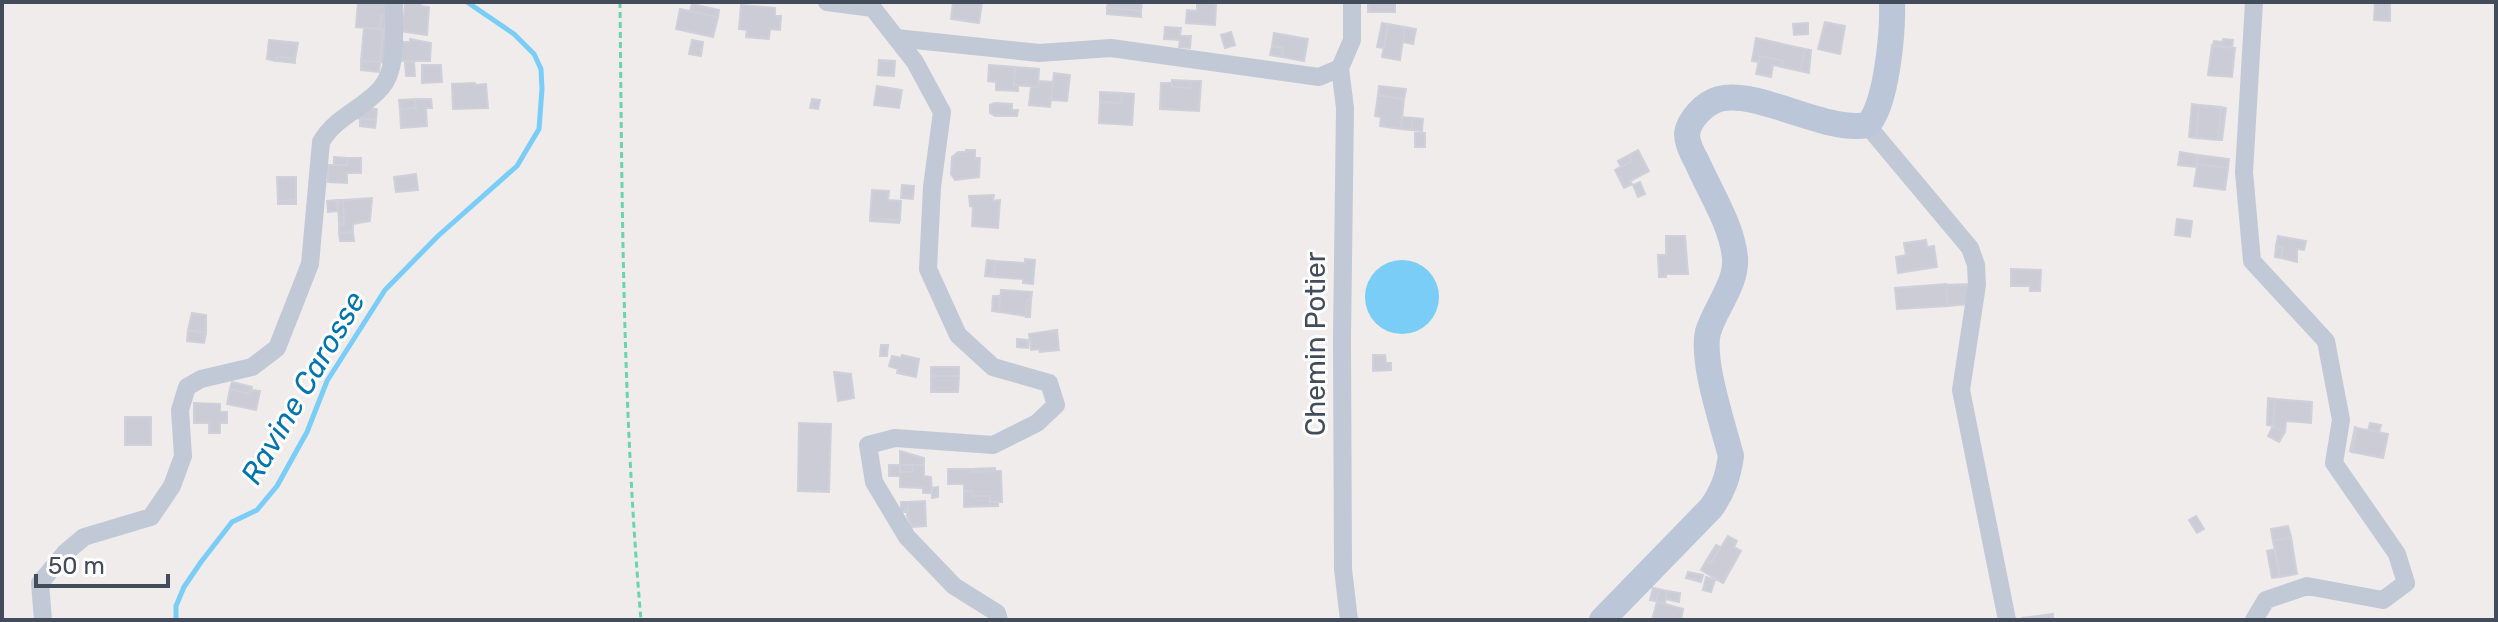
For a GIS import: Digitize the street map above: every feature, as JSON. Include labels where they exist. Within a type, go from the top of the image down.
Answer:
[{"type":"main road","points":[[1602,620],[1711,508],[1724,489],[1729,472],[1731,456],[1706,352],[1709,331],[1730,284],[1736,260],[1727,227],[1691,149],[1687,134],[1694,119],[1703,108],[1718,99],[1737,98],[1846,125],[1867,125],[1873,120],[1885,84],[1892,2]]},
{"type":"street","points":[[43,620],[40,583],[65,553],[84,537],[151,517],[172,486],[183,456],[180,410],[187,387],[201,379],[252,367],[277,348],[310,264],[321,142],[329,128],[382,88],[390,71],[394,2]]},
{"type":"street","points":[[827,2],[871,5],[915,62],[942,112],[932,187],[928,269],[958,335],[993,367],[1049,383],[1056,405],[1037,423],[993,445],[895,438],[868,445],[874,482],[907,537],[954,586],[997,613],[999,620]]},
{"type":"street","points":[[896,38],[1039,53],[1111,48],[1319,77],[1340,68],[1352,40],[1352,2]]},
{"type":"street","points":[[2254,2],[2244,172],[2252,261],[2326,341],[2341,420],[2334,463],[2397,554],[2406,583],[2383,600],[2307,586],[2266,600],[2254,620]]},
{"type":"street","name":"Chemin Potier","points":[[1340,68],[1345,108],[1343,569],[1349,620]]},
{"type":"street","points":[[1867,125],[1970,248],[1976,265],[1977,285],[1961,390],[2007,620]]},
{"type":"path","points":[[620,2],[623,304],[632,512],[641,620]]},
{"type":"water","points":[[1395,260],[1409,260],[1423,266],[1433,276],[1439,297],[1437,311],[1423,328],[1409,334],[1395,334],[1381,328],[1371,318],[1365,304],[1365,290],[1371,276],[1381,266]]},
{"type":"building","points":[[358,2],[388,2],[386,16],[381,16],[380,29],[356,27]]},
{"type":"building","points":[[405,2],[421,2],[421,6],[429,7],[427,35],[399,31]]},
{"type":"building","points":[[953,2],[982,2],[979,23],[951,19]]},
{"type":"building","points":[[1108,2],[1142,2],[1141,11],[1107,8]]},
{"type":"building","points":[[1368,2],[1395,2],[1395,12],[1368,12]]},
{"type":"building","points":[[2375,2],[2390,2],[2390,21],[2374,20]]},
{"type":"building","points":[[1197,3],[1216,4],[1215,25],[1186,23],[1187,10],[1197,11]]},
{"type":"building","points":[[692,4],[719,10],[718,17],[690,11]]},
{"type":"building","points":[[741,5],[775,8],[775,16],[781,16],[780,30],[770,29],[769,39],[746,37],[747,30],[739,29]]},
{"type":"building","points":[[1107,8],[1141,11],[1141,17],[1107,14]]},
{"type":"building","points":[[680,9],[718,17],[713,37],[676,29]]},
{"type":"building","points":[[381,16],[386,16],[385,30],[380,29]]},
{"type":"building","points":[[1825,22],[1845,26],[1840,54],[1818,49]]},
{"type":"building","points":[[1382,23],[1388,24],[1384,48],[1377,47]]},
{"type":"building","points":[[1808,23],[1808,34],[1794,35],[1793,24]]},
{"type":"building","points":[[1388,24],[1405,27],[1400,60],[1382,57]]},
{"type":"building","points":[[1165,27],[1181,28],[1180,36],[1191,36],[1190,48],[1179,47],[1180,40],[1164,39]]},
{"type":"building","points":[[1405,27],[1416,29],[1413,44],[1403,42]]},
{"type":"building","points":[[364,28],[383,30],[380,62],[361,61]]},
{"type":"building","points":[[383,30],[388,30],[385,63],[380,62]]},
{"type":"building","points":[[1231,32],[1235,45],[1225,48],[1221,35]]},
{"type":"building","points":[[1274,33],[1308,39],[1304,61],[1282,57],[1283,48],[1272,46]]},
{"type":"building","points":[[1756,38],[1805,49],[1800,71],[1782,67],[1783,61],[1760,56],[1759,62],[1752,61]]},
{"type":"building","points":[[410,39],[431,43],[430,61],[402,61],[402,42],[410,42]]},
{"type":"building","points":[[2223,39],[2233,40],[2232,48],[2213,46],[2214,41],[2223,42]]},
{"type":"building","points":[[269,40],[298,43],[295,59],[267,59]]},
{"type":"building","points":[[692,40],[703,42],[701,56],[689,54]]},
{"type":"building","points":[[2212,45],[2235,48],[2232,77],[2208,75]]},
{"type":"building","points":[[1272,46],[1283,48],[1282,57],[1270,55]]},
{"type":"building","points":[[1805,49],[1811,50],[1809,73],[1800,71]]},
{"type":"building","points":[[1760,56],[1783,61],[1782,67],[1773,65],[1771,77],[1756,74]]},
{"type":"building","points":[[277,57],[295,59],[295,63],[276,61]]},
{"type":"building","points":[[879,60],[895,61],[894,76],[878,75]]},
{"type":"building","points":[[361,61],[380,62],[379,72],[361,70]]},
{"type":"building","points":[[414,62],[415,76],[406,76],[405,63]]},
{"type":"building","points":[[422,65],[441,65],[442,82],[422,83]]},
{"type":"building","points":[[989,65],[1015,67],[1014,85],[1018,86],[1018,91],[996,90],[996,82],[988,81]]},
{"type":"building","points":[[1015,67],[1039,69],[1038,87],[1014,85]]},
{"type":"building","points":[[1054,73],[1070,75],[1067,101],[1051,100]]},
{"type":"building","points":[[1172,80],[1191,81],[1190,88],[1172,87]]},
{"type":"building","points":[[1039,81],[1053,82],[1050,107],[1029,105],[1031,87],[1038,87]]},
{"type":"building","points":[[1191,81],[1201,81],[1199,111],[1160,109],[1161,83],[1190,88]]},
{"type":"building","points":[[452,84],[486,84],[488,108],[453,109]]},
{"type":"building","points":[[877,86],[902,90],[899,108],[874,105]]},
{"type":"building","points":[[1379,86],[1406,89],[1404,99],[1378,95]]},
{"type":"building","points":[[1100,92],[1122,93],[1121,103],[1100,102]]},
{"type":"building","points":[[1122,93],[1134,94],[1132,125],[1099,123],[1100,102],[1121,103]]},
{"type":"building","points":[[1378,95],[1404,99],[1401,129],[1380,126],[1381,117],[1375,116]]},
{"type":"building","points":[[415,99],[416,108],[400,109],[399,100]]},
{"type":"building","points":[[415,99],[431,99],[432,108],[426,108],[427,126],[401,128],[400,109],[416,108]]},
{"type":"building","points":[[812,99],[820,100],[818,109],[810,108]]},
{"type":"building","points":[[1012,104],[1012,110],[1018,110],[1017,116],[995,116],[990,113],[990,105]]},
{"type":"building","points":[[2192,104],[2199,105],[2196,138],[2189,137]]},
{"type":"building","points":[[2199,105],[2221,107],[2218,140],[2196,138]]},
{"type":"building","points":[[356,106],[377,109],[376,120],[355,118]]},
{"type":"building","points":[[2221,107],[2226,108],[2222,140],[2218,140]]},
{"type":"building","points":[[1402,117],[1413,118],[1411,130],[1401,129]]},
{"type":"building","points":[[360,118],[376,120],[375,128],[360,126]]},
{"type":"building","points":[[1413,118],[1423,119],[1422,131],[1411,130]]},
{"type":"building","points":[[1415,133],[1425,133],[1425,147],[1415,147]]},
{"type":"building","points":[[966,150],[975,150],[975,158],[980,158],[979,177],[955,180],[951,174],[952,157]]},
{"type":"building","points":[[1638,150],[1649,171],[1630,181],[1632,184],[1624,188],[1615,170],[1632,161],[1629,155]]},
{"type":"building","points":[[2180,152],[2198,155],[2197,164],[2228,168],[2225,190],[2194,186],[2197,167],[2178,165]]},
{"type":"building","points":[[1629,155],[1632,161],[1621,167],[1618,161]]},
{"type":"building","points":[[2198,155],[2229,159],[2228,168],[2197,164]]},
{"type":"building","points":[[334,157],[347,158],[347,165],[334,165]]},
{"type":"building","points":[[347,158],[361,158],[361,173],[347,173],[347,183],[328,182],[328,165],[347,165]]},
{"type":"building","points":[[416,174],[418,190],[396,192],[394,177]]},
{"type":"building","points":[[277,177],[296,177],[296,200],[278,201]]},
{"type":"building","points":[[1640,182],[1645,194],[1638,197],[1633,185]]},
{"type":"building","points":[[902,185],[914,186],[913,199],[901,198]]},
{"type":"building","points":[[872,190],[889,191],[888,200],[901,201],[900,220],[870,218]]},
{"type":"building","points":[[994,195],[993,201],[1000,200],[998,228],[972,226],[973,207],[970,206],[969,196]]},
{"type":"building","points":[[372,198],[370,221],[353,224],[353,232],[339,233],[339,224],[344,224],[343,200]]},
{"type":"building","points":[[296,200],[296,204],[278,204],[278,201]]},
{"type":"building","points":[[336,200],[337,211],[328,212],[327,201]]},
{"type":"building","points":[[338,200],[343,200],[344,224],[339,224]]},
{"type":"building","points":[[870,218],[900,220],[899,223],[870,221]]},
{"type":"building","points":[[2177,219],[2192,221],[2190,237],[2175,235]]},
{"type":"building","points":[[353,232],[354,241],[340,241],[339,233]]},
{"type":"building","points":[[1666,236],[1685,236],[1688,274],[1659,277],[1658,255],[1666,255]]},
{"type":"building","points":[[2278,236],[2306,241],[2304,250],[2297,249],[2297,262],[2281,258],[2283,247],[2276,246]]},
{"type":"building","points":[[1926,240],[1927,247],[1934,246],[1937,267],[1898,273],[1896,257],[1906,255],[1904,243]]},
{"type":"building","points":[[2276,246],[2283,247],[2281,258],[2275,257]]},
{"type":"building","points":[[1025,259],[1035,260],[1033,284],[1023,283],[1023,279],[994,277],[995,261],[1025,263]]},
{"type":"building","points":[[987,260],[995,261],[994,277],[985,276]]},
{"type":"building","points":[[2011,269],[2041,270],[2040,291],[2030,291],[2030,286],[2011,286]]},
{"type":"building","points":[[1946,284],[1948,306],[1897,309],[1895,288]]},
{"type":"building","points":[[1969,284],[1970,304],[1948,306],[1946,285]]},
{"type":"building","points":[[1001,290],[1032,292],[1031,300],[1027,300],[1026,316],[999,312]]},
{"type":"building","points":[[993,296],[1000,296],[999,312],[992,311]]},
{"type":"building","points":[[1027,300],[1031,300],[1030,317],[1026,317]]},
{"type":"building","points":[[192,313],[206,315],[206,333],[188,330]]},
{"type":"building","points":[[188,330],[206,333],[204,343],[187,341]]},
{"type":"building","points":[[1057,330],[1059,350],[1031,350],[1029,334]]},
{"type":"building","points":[[1017,339],[1028,340],[1028,348],[1017,347]]},
{"type":"building","points":[[881,345],[888,345],[887,356],[880,356]]},
{"type":"building","points":[[902,355],[919,359],[916,377],[897,373],[898,369],[889,366],[892,356],[901,358]]},
{"type":"building","points":[[1373,355],[1385,355],[1386,363],[1391,363],[1391,370],[1373,371]]},
{"type":"building","points":[[931,367],[959,367],[959,376],[931,376]]},
{"type":"building","points":[[834,372],[851,374],[854,398],[838,401]]},
{"type":"building","points":[[931,376],[959,376],[958,392],[931,392]]},
{"type":"building","points":[[232,382],[252,387],[250,394],[230,389]]},
{"type":"building","points":[[230,389],[250,394],[251,390],[260,391],[256,410],[227,404]]},
{"type":"building","points":[[2268,398],[2275,399],[2273,426],[2267,425]]},
{"type":"building","points":[[2275,399],[2312,402],[2311,423],[2286,421],[2285,432],[2273,426]]},
{"type":"building","points":[[194,403],[220,404],[220,412],[227,412],[227,423],[220,423],[220,433],[209,433],[209,423],[194,423]]},
{"type":"building","points":[[125,417],[151,417],[151,445],[125,445]]},
{"type":"building","points":[[799,423],[831,424],[829,492],[798,491]]},
{"type":"building","points":[[2370,423],[2381,425],[2379,432],[2368,430]]},
{"type":"building","points":[[2273,426],[2285,432],[2279,442],[2268,436]]},
{"type":"building","points":[[2357,428],[2352,452],[2350,451]]},
{"type":"building","points":[[2357,428],[2388,434],[2383,458],[2352,452]]},
{"type":"building","points":[[900,451],[924,458],[924,465],[900,465]]},
{"type":"building","points":[[889,465],[900,465],[900,472],[913,472],[912,465],[924,465],[924,476],[931,477],[932,493],[923,493],[923,488],[900,487],[900,476],[889,476]]},
{"type":"building","points":[[900,465],[912,465],[913,472],[900,472]]},
{"type":"building","points":[[995,468],[995,471],[972,472],[972,469]]},
{"type":"building","points":[[948,469],[1001,471],[1002,502],[990,502],[990,496],[973,496],[972,491],[964,491],[964,484],[948,484]]},
{"type":"building","points":[[938,487],[938,497],[932,498],[932,488]]},
{"type":"building","points":[[964,491],[972,491],[973,496],[990,496],[990,502],[998,502],[998,506],[964,507]]},
{"type":"building","points":[[925,501],[926,526],[912,527],[907,516],[908,502]]},
{"type":"building","points":[[901,502],[908,502],[908,511],[901,512]]},
{"type":"building","points":[[2196,516],[2204,529],[2197,533],[2189,520]]},
{"type":"building","points":[[2288,526],[2291,537],[2273,541],[2271,529]]},
{"type":"building","points":[[1728,536],[1737,541],[1734,547],[1741,551],[1723,583],[1701,570],[1706,561],[1711,563]]},
{"type":"building","points":[[2291,537],[2297,574],[2280,577],[2273,541]]},
{"type":"building","points":[[1716,545],[1720,547],[1711,563],[1706,561]]},
{"type":"building","points":[[2275,549],[2280,577],[2272,578],[2267,551]]},
{"type":"building","points":[[1688,572],[1703,575],[1701,582],[1686,578]]},
{"type":"building","points":[[1706,577],[1715,580],[1711,592],[1703,590]]},
{"type":"building","points":[[1653,588],[1659,589],[1656,601],[1650,600]]},
{"type":"building","points":[[1659,589],[1667,591],[1665,603],[1656,601]]},
{"type":"building","points":[[1667,591],[1680,593],[1679,602],[1666,599]]},
{"type":"building","points":[[1657,602],[1683,609],[1681,620],[1652,620]]},
{"type":"building","points":[[2053,614],[2053,620],[2022,620],[2022,618]]},
{"type":"waterway","name":"Ravine Carosse","points":[[176,620],[176,606],[184,587],[201,562],[232,522],[257,510],[277,486],[307,432],[327,381],[385,290],[438,236],[517,166],[539,129],[541,69],[534,54],[514,34],[467,2]]}]
